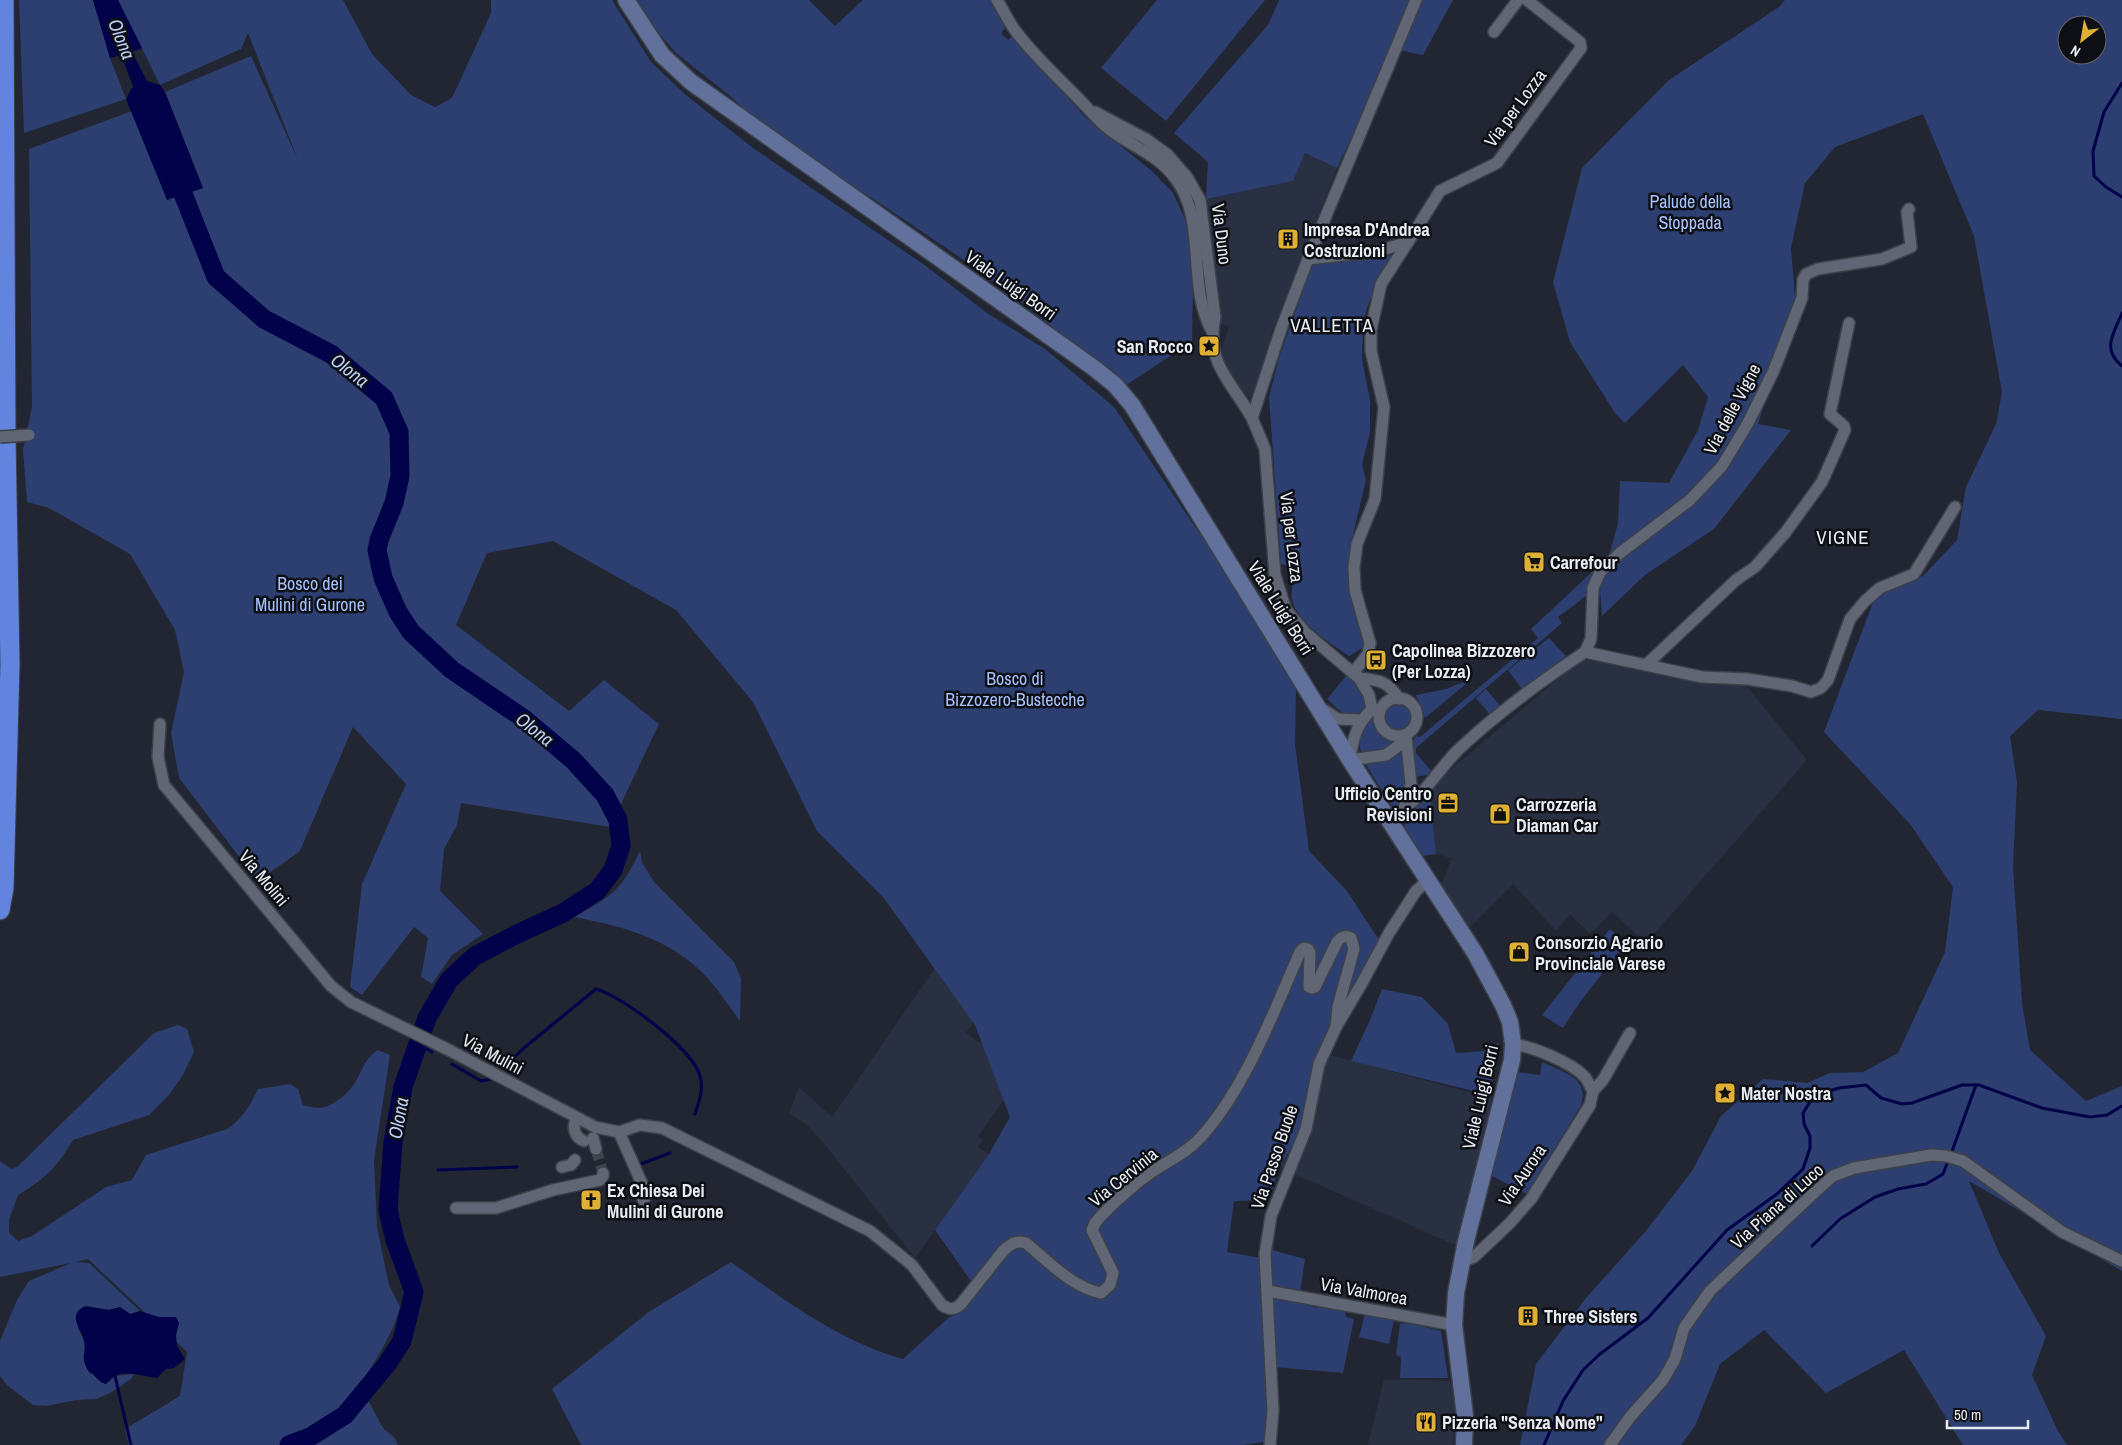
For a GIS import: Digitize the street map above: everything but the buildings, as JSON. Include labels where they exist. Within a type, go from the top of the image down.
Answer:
[{"type":"highway","points":[[0,910],[4,888],[10,664],[6,428],[4,0]]},
{"type":"main road","name":"Viale Luigi Borri","points":[[626,0],[662,55],[692,82],[1094,368],[1115,385],[1132,405],[1350,760],[1475,953],[1503,1005],[1510,1022],[1513,1044],[1506,1086],[1478,1190],[1456,1293],[1454,1326],[1465,1416],[1464,1445]]},
{"type":"street","name":"Via Duno","points":[[997,0],[1016,32],[1106,127],[1154,157],[1177,179],[1186,199],[1192,222],[1202,301],[1206,319],[1212,331],[1216,359],[1222,374],[1252,418]]},
{"type":"street","points":[[1252,418],[1281,329],[1308,258],[1416,0]]},
{"type":"street","points":[[1494,32],[1518,0]]},
{"type":"street","name":"Via per Lozza","points":[[1356,676],[1368,654],[1370,643],[1355,590],[1354,567],[1357,544],[1375,499],[1384,407],[1371,351],[1371,330],[1381,284],[1440,190],[1497,163],[1581,48],[1580,42],[1527,0]]},
{"type":"street","name":"Via delle Vigne","points":[[1585,652],[1591,639],[1593,588],[1600,572],[1620,553],[1690,500],[1722,466],[1748,423],[1774,370],[1802,298],[1803,280],[1806,274],[1818,269],[1882,259],[1911,247],[1907,212],[1909,209]]},
{"type":"street","points":[[1308,258],[1379,251],[1408,242]]},
{"type":"street","points":[[1646,665],[1736,580],[1755,568],[1785,533],[1822,482],[1846,430],[1830,414],[1848,323]]},
{"type":"street","name":"Via per Lozza","points":[[1252,418],[1264,449],[1275,575],[1286,610],[1306,633],[1356,676],[1369,695],[1376,711]]},
{"type":"street","points":[[0,437],[29,435]]},
{"type":"street","points":[[1391,824],[1404,808],[1418,799],[1441,767],[1478,733],[1585,652],[1702,677],[1747,679],[1792,686],[1811,692],[1821,688],[1828,680],[1850,619],[1865,601],[1880,588],[1914,574],[1955,507]]},
{"type":"street","name":"Via per Lozza","points":[[1356,676],[1377,680],[1392,687],[1399,698]]},
{"type":"street","points":[[1318,706],[1338,719],[1360,720],[1387,702],[1399,698],[1411,703],[1416,713],[1416,724],[1406,737],[1386,756],[1350,760],[1353,740],[1360,720]]},
{"type":"street","points":[[1376,711],[1384,729],[1394,736],[1406,737]]},
{"type":"street","name":"Via Molini","points":[[160,724],[158,757],[164,785],[331,986],[351,1002],[392,1023]]},
{"type":"street","points":[[1404,808],[1411,784],[1406,737]]},
{"type":"street","points":[[1411,784],[1429,783]]},
{"type":"street","name":"Via Passo Buole","points":[[1270,1445],[1273,1411],[1265,1254],[1271,1216],[1306,1129],[1318,1064],[1336,1027],[1389,933],[1416,891],[1428,880]]},
{"type":"street","name":"Via Cervinia","points":[[728,1161],[870,1231],[912,1265],[942,1305],[949,1309],[955,1309],[961,1304],[1003,1252],[1011,1244],[1018,1241],[1026,1243],[1069,1279],[1087,1290],[1101,1293],[1110,1286],[1113,1273],[1092,1230],[1094,1223],[1156,1168],[1180,1156],[1201,1137],[1226,1104],[1250,1062],[1300,952],[1304,948],[1308,948],[1310,952],[1307,982],[1308,987],[1315,987],[1337,942],[1341,937],[1346,936],[1351,938],[1354,949],[1338,1007],[1336,1027]]},
{"type":"street","name":"Via Mulini","points":[[392,1023],[447,1049],[577,1118],[587,1145],[640,1125],[662,1128],[728,1161]]},
{"type":"street","name":"Via Aurora","points":[[1462,1262],[1474,1257],[1510,1223],[1531,1199],[1590,1105],[1593,1091],[1603,1080],[1630,1033]]},
{"type":"street","points":[[1513,1044],[1549,1054],[1585,1078],[1593,1091]]},
{"type":"street","points":[[562,1167],[570,1165],[587,1145],[578,1138],[574,1128],[577,1118]]},
{"type":"street","points":[[619,1132],[647,1195],[643,1200]]},
{"type":"street","name":"Via Piana di Luco","points":[[1610,1445],[1630,1417],[1663,1380],[1675,1359],[1684,1328],[1710,1291],[1827,1181],[1833,1176],[1854,1168],[1931,1155],[1963,1161],[2062,1232],[2122,1261]]},
{"type":"street","points":[[456,1208],[496,1208],[553,1190],[600,1180],[603,1176],[602,1173]]},
{"type":"street","name":"Via Valmorea","points":[[1268,1291],[1454,1326]]},
{"type":"shaded area","points":[[1305,153],[1337,168],[1271,334],[1258,397],[1250,398],[1230,379],[1219,356],[1229,327],[1217,322],[1206,199],[1293,181]]},
{"type":"shaded area","points":[[1582,659],[1667,672],[1710,685],[1744,683],[1807,760],[1646,943],[1612,912],[1590,934],[1570,914],[1556,931],[1513,884],[1468,929],[1441,886],[1452,858],[1436,854],[1430,795],[1440,778]]},
{"type":"shaded area","points":[[937,965],[988,1000],[966,1033],[1024,1072],[978,1136],[983,1140],[978,1147],[989,1154],[915,1258],[826,1146],[808,1126],[789,1113],[799,1087],[832,1117]]},
{"type":"shaded area","points":[[1326,1054],[1491,1098],[1491,1145],[1464,1249],[1279,1167],[1302,1131]]},
{"type":"shaded area","points":[[1384,1379],[1450,1381],[1456,1407],[1453,1445],[1368,1445]]},
{"type":"green space","points":[[19,0],[93,0],[110,58],[126,99],[24,133]]},
{"type":"green space","name":"Bosco di Bizzozero-Bustecche","points":[[118,0],[343,0],[372,54],[411,95],[435,107],[452,98],[491,13],[491,0],[612,0],[651,62],[687,96],[753,148],[926,266],[987,313],[1045,349],[1114,407],[1275,645],[1296,688],[1295,744],[1309,851],[1347,891],[1379,940],[1326,1054],[1302,1131],[1279,1167],[1269,1200],[1234,1201],[1227,1252],[1261,1258],[1269,1441],[1242,1445],[581,1445],[552,1389],[650,1311],[731,1262],[813,1318],[857,1342],[903,1359],[948,1318],[962,1311],[978,1291],[935,1230],[989,1154],[1010,1117],[975,1025],[883,897],[817,831],[753,702],[676,610],[553,541],[487,553],[456,625],[569,711],[604,680],[659,724],[610,827],[461,803],[457,825],[444,849],[440,891],[483,934],[452,955],[432,984],[421,977],[428,938],[414,927],[362,995],[350,987],[362,884],[406,784],[353,727],[300,851],[258,881],[179,778],[171,733],[184,672],[175,630],[130,554],[49,508],[27,502],[23,450],[32,407],[29,149],[132,111],[167,199],[203,188],[165,92],[251,56],[298,160],[248,33],[241,49],[160,85]]},
{"type":"green space","points":[[637,0],[809,0],[835,26],[863,0],[990,0],[1006,27],[1001,33],[1008,40],[1013,35],[1085,117],[1153,172],[1173,193],[1187,223],[1193,286],[1192,342],[1126,385],[1030,309],[955,254],[878,202],[774,136],[730,96],[676,53],[650,23]]},
{"type":"green space","points":[[1157,0],[1265,0],[1166,121],[1101,68]]},
{"type":"green space","points":[[1279,0],[1453,0],[1423,55],[1393,49],[1337,168],[1305,153],[1293,181],[1206,199],[1208,162],[1174,133],[1268,25]]},
{"type":"green space","name":"Palude della Stoppada","points":[[1785,0],[2122,0],[2122,719],[2038,710],[2010,736],[2017,782],[2013,866],[2022,1003],[2030,1050],[2086,1101],[2122,1086],[2122,1271],[1969,1181],[1999,1253],[2046,1336],[2032,1375],[2058,1431],[2067,1445],[1963,1445],[1904,1350],[1826,1393],[1764,1330],[1720,1364],[1695,1426],[1681,1445],[1520,1445],[1536,1364],[1586,1298],[1645,1232],[1692,1171],[1721,1116],[1763,1079],[1807,1083],[1830,1073],[1863,1072],[1898,1053],[1945,952],[1953,887],[1910,824],[1824,732],[1875,597],[1923,576],[1957,540],[1966,487],[1996,424],[2002,392],[1974,236],[1923,114],[1835,147],[1805,183],[1791,248],[1796,309],[1758,424],[1791,430],[1714,529],[1645,575],[1602,616],[1600,590],[1618,523],[1620,481],[1669,483],[1698,430],[1708,397],[1683,365],[1625,423],[1615,413],[1570,342],[1553,282],[1582,168],[1669,80],[1779,7]]},
{"type":"green space","points":[[1396,255],[1376,285],[1363,324],[1362,359],[1370,400],[1370,432],[1362,465],[1366,480],[1350,547],[1351,590],[1364,643],[1362,648],[1349,656],[1315,632],[1300,616],[1292,599],[1296,568],[1281,564],[1269,397],[1279,358],[1313,262]]},
{"type":"green space","points":[[1594,570],[1590,593],[1558,617],[1562,623],[1416,748],[1416,753],[1434,774],[1414,777],[1411,745],[1416,736],[1420,737],[1538,638],[1531,629]]},
{"type":"green space","points":[[1549,638],[1566,656],[1524,692],[1508,670]]},
{"type":"green space","points":[[1347,675],[1365,697],[1367,707],[1356,715],[1341,712],[1327,699]]},
{"type":"green space","points":[[1473,678],[1425,718],[1416,695],[1446,689]]},
{"type":"green space","points":[[1486,689],[1503,709],[1492,717],[1476,698]]},
{"type":"green space","points":[[1398,703],[1408,707],[1412,717],[1408,727],[1398,731],[1388,727],[1384,717],[1388,707]]},
{"type":"green space","points":[[1376,714],[1383,731],[1399,740],[1378,753],[1362,752],[1359,743],[1360,738]]},
{"type":"green space","points":[[1401,750],[1405,774],[1405,791],[1399,804],[1393,808],[1365,763],[1388,759]]},
{"type":"green space","points":[[1430,795],[1436,854],[1422,856],[1404,828],[1405,822],[1413,809]]},
{"type":"green space","points":[[640,851],[642,862],[654,882],[734,962],[741,978],[740,1021],[707,978],[694,965],[667,946],[622,928],[574,917],[607,897],[621,884]]},
{"type":"green space","points":[[1610,929],[1626,943],[1580,1002],[1563,1028],[1542,1015]]},
{"type":"green space","points":[[1382,989],[1422,997],[1448,1024],[1456,1053],[1484,1051],[1487,1047],[1499,1043],[1490,1095],[1351,1061]]},
{"type":"green space","points":[[178,1025],[187,1029],[194,1052],[183,1075],[168,1096],[149,1115],[73,1140],[50,1172],[18,1195],[9,1220],[9,1233],[18,1241],[32,1236],[106,1187],[132,1180],[146,1155],[227,1129],[242,1116],[258,1089],[290,1084],[298,1089],[303,1105],[317,1108],[324,1107],[340,1099],[349,1090],[367,1061],[378,1050],[390,1055],[374,1160],[377,1227],[389,1285],[400,1307],[388,1338],[360,1385],[383,1428],[394,1437],[398,1445],[129,1445],[125,1429],[180,1396],[187,1352],[88,1259],[75,1262],[89,1263],[140,1311],[130,1314],[120,1307],[109,1310],[98,1309],[78,1328],[85,1343],[89,1372],[106,1384],[115,1376],[134,1374],[131,1379],[110,1393],[96,1399],[76,1400],[47,1406],[33,1405],[7,1385],[0,1376],[0,1341],[17,1300],[29,1281],[71,1263],[0,1277],[0,1161],[11,1169],[17,1167],[154,1033]]},
{"type":"green space","points":[[1542,1062],[1572,1077],[1582,1088],[1583,1096],[1581,1105],[1527,1194],[1490,1175],[1516,1072],[1540,1075]]},
{"type":"green space","points":[[1272,1250],[1305,1259],[1300,1293],[1272,1286]]},
{"type":"green space","points":[[1276,1297],[1306,1302],[1306,1305],[1317,1308],[1319,1305],[1345,1310],[1346,1317],[1354,1319],[1343,1373],[1274,1367],[1272,1301]]},
{"type":"green space","points":[[1365,1314],[1394,1320],[1389,1344],[1359,1337]]},
{"type":"green space","points":[[1408,1323],[1441,1331],[1448,1378],[1400,1378],[1401,1357],[1396,1355],[1400,1324]]},
{"type":"water","points":[[93,0],[118,0],[142,48],[132,52],[147,81],[160,85],[165,92],[203,188],[167,200],[126,99],[133,86],[121,55],[110,58]]},
{"type":"water","points":[[86,1306],[109,1310],[120,1307],[130,1314],[140,1311],[159,1317],[176,1317],[179,1323],[176,1335],[177,1346],[185,1359],[174,1368],[166,1369],[157,1378],[136,1374],[120,1374],[106,1384],[103,1383],[89,1372],[84,1362],[85,1345],[76,1322],[76,1317],[80,1309]]},
{"type":"waterway","points":[[2122,83],[2104,112],[2093,151],[2094,176],[2106,187],[2122,197]]},
{"type":"waterway","name":"Olona","points":[[174,171],[216,277],[264,319],[331,354],[384,398],[399,432],[400,476],[394,503],[379,540],[377,550],[383,578],[398,612],[411,632],[452,670],[523,718],[573,760],[605,795],[618,820],[621,846],[613,870],[597,891],[563,913],[475,956],[449,980],[427,1018],[403,1087],[393,1142],[388,1210],[395,1240],[414,1292],[402,1341],[387,1364],[345,1415],[310,1437],[289,1445]]},
{"type":"waterway","points":[[2122,313],[2111,341],[2112,353],[2122,366]]},
{"type":"waterway","points":[[503,1068],[525,1047],[596,989],[622,1002],[655,1025],[671,1038],[695,1065],[701,1081],[701,1095],[695,1114]]},
{"type":"waterway","points":[[418,1044],[432,1052]]},
{"type":"waterway","points":[[452,1064],[481,1081],[491,1079]]},
{"type":"waterway","points":[[1544,1445],[1563,1401],[1583,1370],[1600,1354],[1648,1318],[1727,1230],[1777,1194],[1803,1169],[1810,1148],[1810,1136],[1804,1124],[1803,1113],[1810,1102],[1820,1094],[1839,1088],[1866,1085],[1881,1098],[1902,1104],[1912,1103],[1962,1085],[1979,1085],[2042,1108],[2090,1117],[2107,1115],[2122,1106]]},
{"type":"waterway","points":[[1951,1154],[1976,1085]]},
{"type":"waterway","points":[[638,1165],[670,1153]]},
{"type":"waterway","points":[[1812,1246],[1840,1219],[1875,1197],[1898,1189],[1926,1184],[1943,1174],[1948,1161]]},
{"type":"waterway","points":[[438,1170],[517,1167]]},
{"type":"waterway","points":[[115,1376],[131,1445]]},
{"type":"tunnel","points":[[596,1149],[603,1173]]},
{"type":"place","name":"Impresa D'Andrea Costruzioni","points":[[1288,239]]},
{"type":"place","name":"San Rocco","points":[[1209,346]]},
{"type":"place","name":"Carrefour","points":[[1534,562]]},
{"type":"place","name":"Capolinea Bizzozero (Per Lozza)","points":[[1376,660]]},
{"type":"place","name":"Ufficio Centro Revisioni","points":[[1448,803]]},
{"type":"place","name":"Carrozzeria Diaman Car","points":[[1500,814]]},
{"type":"place","name":"Consorzio Agrario Provinciale Varese","points":[[1519,952]]},
{"type":"place","name":"Mater Nostra","points":[[1725,1093]]},
{"type":"place","name":"Ex Chiesa Dei Mulini di Gurone","points":[[591,1200]]},
{"type":"place","name":"Three Sisters","points":[[1528,1316]]},
{"type":"place","name":"Pizzeria \"Senza Nome\"","points":[[1426,1422]]},
{"type":"district","name":"VALLETTA","points":[[1332,325]]},
{"type":"district","name":"VIGNE","points":[[1843,537]]},
{"type":"park label","name":"Bosco dei Mulini di Gurone","points":[[310,593]]}]
